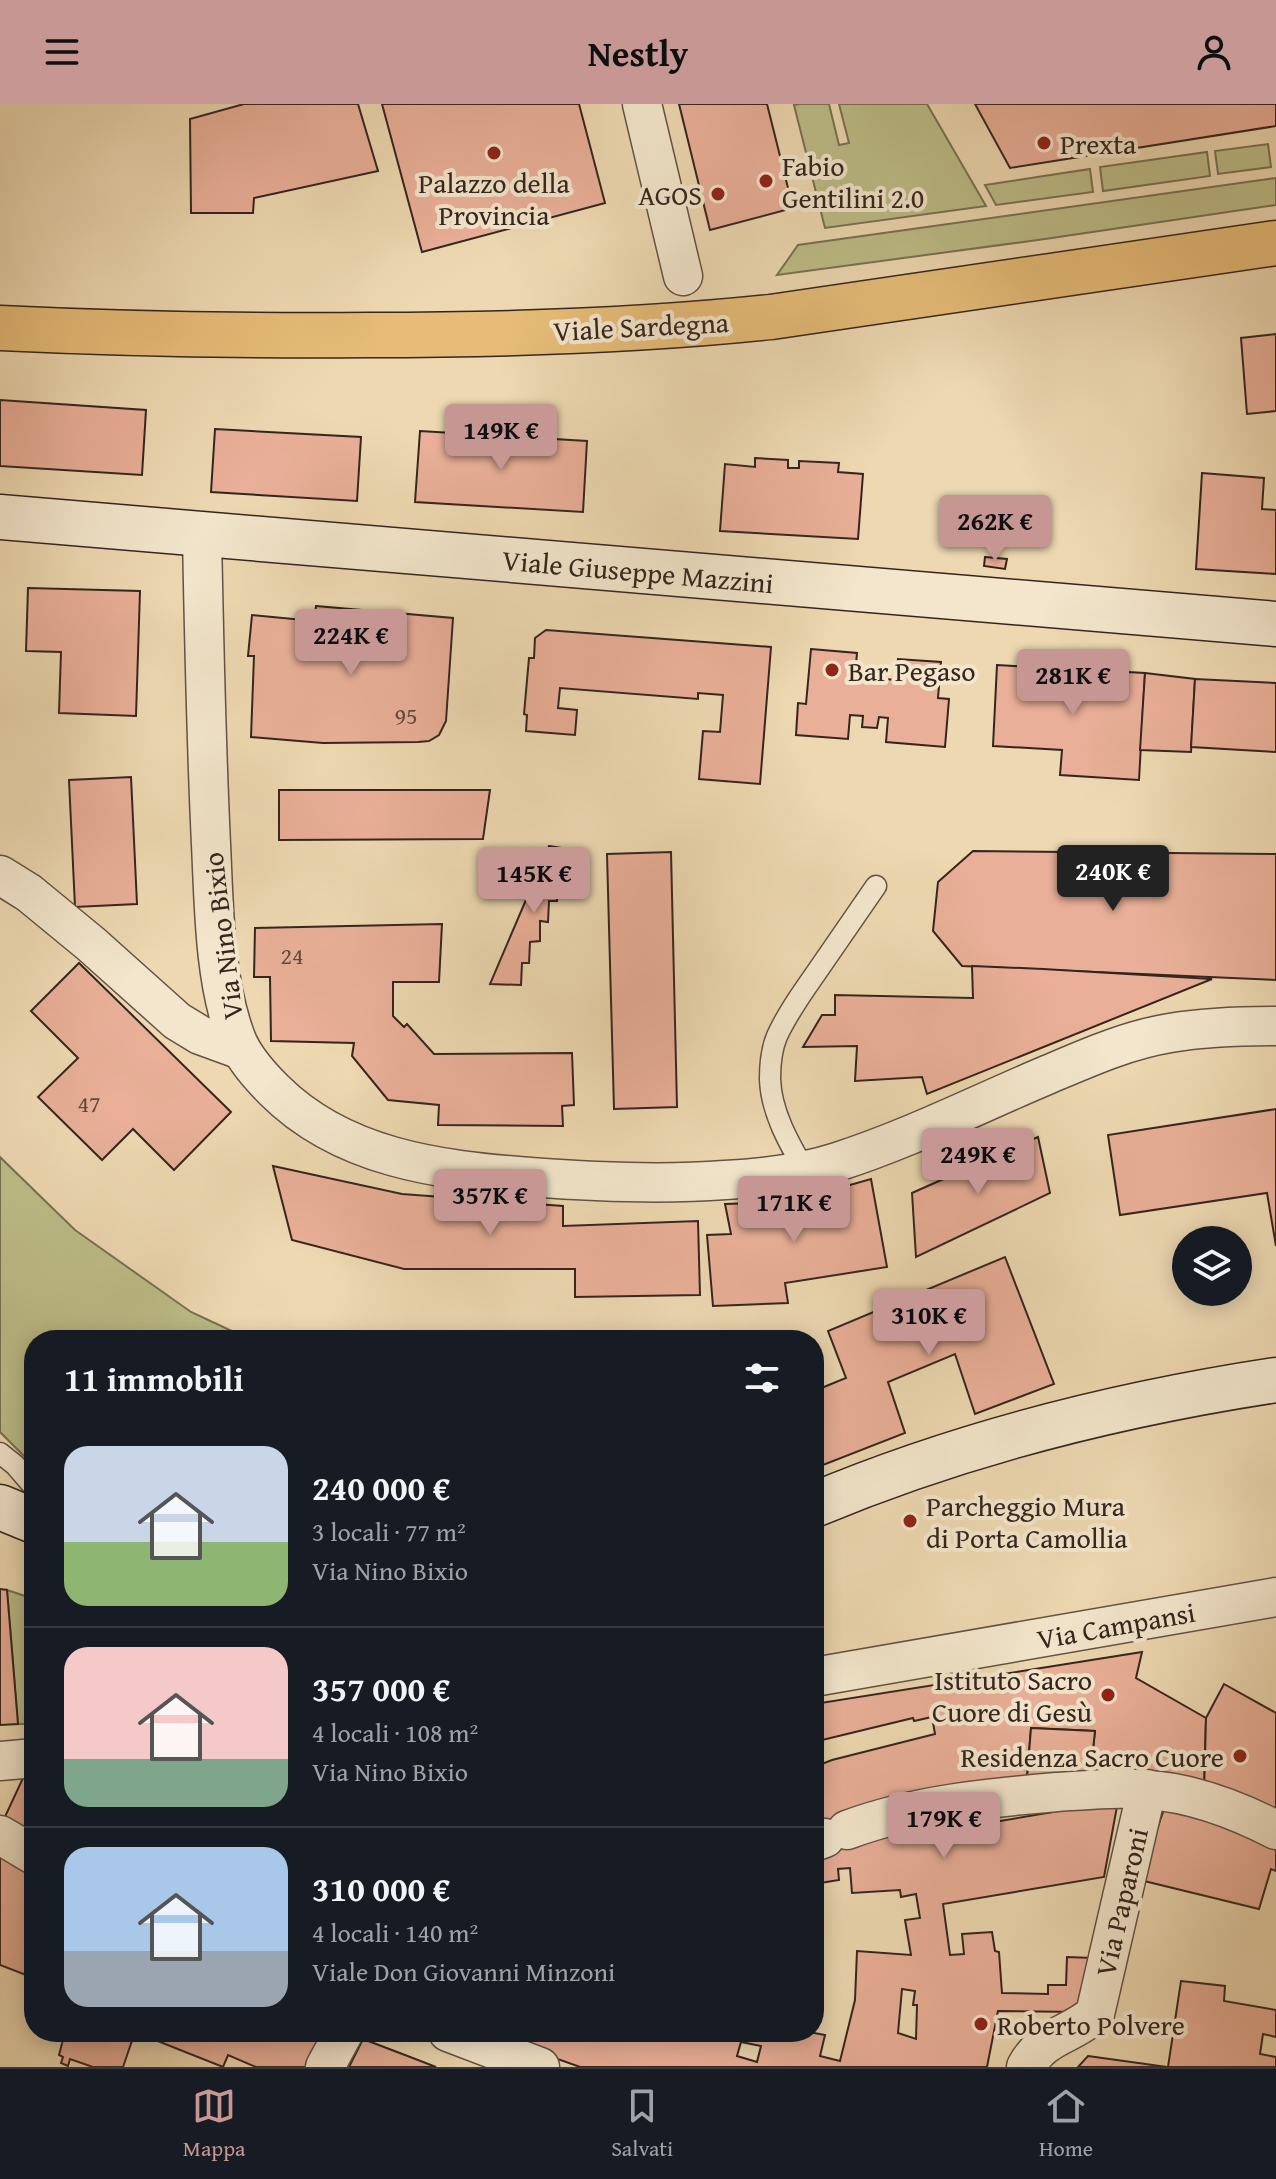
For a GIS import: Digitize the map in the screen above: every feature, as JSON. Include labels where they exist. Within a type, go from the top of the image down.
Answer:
[{"type":"main road","name":"Viale Sardegna","points":[[0,328],[188,334],[403,335],[580,331],[703,324],[771,317],[1276,243]]},
{"type":"main road","name":"Viale Giuseppe Mazzini","points":[[0,517],[1276,624]]},
{"type":"main road","points":[[824,1501],[910,1469],[1080,1417],[1276,1380]]},
{"type":"main road","points":[[0,1507],[24,1517]]},
{"type":"street","points":[[642,104],[683,276]]},
{"type":"street","name":"Via Nino Bixio","points":[[202,535],[206,735],[215,911],[224,995],[241,1050],[274,1090],[316,1125],[346,1140],[377,1153],[499,1175],[669,1184],[773,1177],[854,1157],[1111,1049],[1168,1033],[1276,1026]]},
{"type":"street","points":[[0,875],[29,893],[177,1021],[200,1035],[241,1050]]},
{"type":"street","name":"Via Campansi","points":[[824,1675],[1276,1597]]},
{"type":"street","points":[[0,1761],[24,1759]]},
{"type":"street","points":[[829,1837],[925,1808],[1100,1789],[1168,1792],[1224,1807],[1276,1830]]},
{"type":"street","name":"Via Paparoni","points":[[1026,2067],[1044,2043],[1095,2014],[1147,1789]]},
{"type":"street","points":[[0,1835],[24,1849]]},
{"type":"street","points":[[325,2067],[339,2042]]},
{"type":"street","points":[[474,2042],[540,2067]]},
{"type":"lane","points":[[805,1171],[785,1135],[773,1094],[770,1072],[774,1044],[806,987],[876,886]]},
{"type":"lane","points":[[0,1453],[24,1475]]},
{"type":"green space","points":[[829,104],[839,145],[849,143],[839,104],[927,104],[986,206],[825,228],[794,105]]},
{"type":"green space","points":[[1268,144],[1271,167],[1218,174],[1215,151]]},
{"type":"green space","points":[[1207,152],[1210,176],[1103,191],[1100,167]]},
{"type":"green space","points":[[1090,169],[1093,192],[996,205],[985,185]]},
{"type":"green space","points":[[1276,178],[1276,205],[777,275],[798,245]]},
{"type":"green space","points":[[0,1157],[75,1230],[191,1312],[230,1330],[24,1330],[24,1456],[0,1432]]},
{"type":"green space","points":[[7,1590],[24,1596],[24,1724],[18,1724]]},
{"type":"building","points":[[244,104],[358,104],[378,171],[254,198],[253,213],[191,213],[190,119]]},
{"type":"building","name":"Palazzo della Provincia","points":[[382,104],[579,104],[605,203],[422,252]]},
{"type":"building","points":[[679,104],[767,104],[793,208],[710,230]]},
{"type":"building","points":[[975,104],[1276,104],[1276,126],[1010,168]]},
{"type":"building","points":[[1276,334],[1276,411],[1247,414],[1241,338]]},
{"type":"building","points":[[0,400],[146,410],[142,475],[0,466]]},
{"type":"building","points":[[215,429],[361,437],[357,501],[211,492]]},
{"type":"building","points":[[420,431],[587,441],[583,512],[415,502]]},
{"type":"building","points":[[755,458],[788,460],[788,468],[799,468],[799,461],[839,463],[838,472],[863,474],[858,539],[720,531],[725,464],[755,467]]},
{"type":"building","points":[[1202,473],[1264,478],[1262,509],[1276,510],[1276,574],[1196,569]]},
{"type":"building","points":[[985,557],[1007,559],[1005,569],[984,566]]},
{"type":"building","points":[[28,588],[140,591],[136,716],[59,713],[61,652],[26,651]]},
{"type":"building","points":[[316,606],[453,618],[446,721],[439,735],[429,741],[418,742],[323,743],[251,737],[254,656],[248,656],[252,615],[314,621]]},
{"type":"building","points":[[546,630],[771,647],[760,784],[699,779],[703,731],[720,732],[723,695],[698,693],[698,699],[560,688],[558,708],[577,710],[575,735],[526,731],[527,715],[524,714],[529,658],[534,658],[535,638]]},
{"type":"building","points":[[811,649],[857,653],[855,676],[864,676],[864,668],[886,669],[885,679],[896,680],[898,659],[941,662],[938,698],[949,699],[945,747],[886,742],[888,718],[879,717],[877,728],[862,727],[863,716],[850,715],[848,739],[796,735],[798,703],[806,704]]},
{"type":"building","points":[[997,665],[1145,673],[1139,780],[1060,775],[1062,750],[993,746]]},
{"type":"building","points":[[1145,673],[1195,679],[1191,752],[1140,750]]},
{"type":"building","points":[[1195,679],[1276,683],[1276,752],[1191,747]]},
{"type":"building","points":[[131,777],[137,904],[75,907],[69,780]]},
{"type":"building","points":[[279,790],[490,790],[483,839],[279,840]]},
{"type":"building","points":[[549,846],[575,850],[569,879],[559,878],[557,901],[549,901],[548,922],[540,921],[540,941],[530,942],[529,963],[522,963],[521,985],[490,984]]},
{"type":"building","points":[[973,851],[1276,854],[1276,980],[962,966],[933,931],[938,882]]},
{"type":"building","points":[[671,852],[677,1107],[614,1109],[607,854]]},
{"type":"building","points":[[442,924],[439,982],[393,982],[393,1016],[404,1027],[407,1024],[434,1054],[572,1053],[574,1105],[562,1106],[563,1126],[438,1125],[439,1105],[388,1100],[352,1056],[354,1043],[271,1041],[270,977],[254,977],[255,928]]},
{"type":"building","points":[[79,963],[231,1112],[174,1170],[133,1129],[102,1160],[38,1097],[78,1058],[31,1011]]},
{"type":"building","points":[[972,966],[1212,979],[927,1094],[922,1077],[855,1081],[857,1046],[803,1047],[822,1015],[835,1015],[835,995],[973,998]]},
{"type":"building","points":[[1276,1109],[1276,1246],[1267,1193],[1120,1215],[1108,1135]]},
{"type":"building","points":[[1038,1137],[1050,1193],[916,1257],[912,1193]]},
{"type":"building","points":[[273,1166],[402,1194],[563,1206],[563,1226],[698,1221],[700,1295],[575,1297],[575,1269],[404,1269],[292,1240]]},
{"type":"building","points":[[871,1179],[887,1267],[785,1283],[788,1303],[713,1306],[707,1235],[731,1234],[725,1204],[790,1202]]},
{"type":"building","points":[[1005,1257],[1054,1384],[975,1414],[955,1354],[888,1382],[905,1433],[824,1465],[824,1387],[846,1378],[828,1331]]},
{"type":"building","points":[[0,1589],[7,1590],[18,1724],[0,1725]]},
{"type":"building","points":[[1142,1652],[1136,1678],[1206,1718],[1204,1793],[1090,1777],[1095,1731],[1031,1728],[1027,1778],[928,1820],[929,1833],[1118,1801],[1104,1877],[943,1904],[950,1955],[964,1954],[962,1934],[992,1932],[995,1951],[999,1952],[1002,1993],[1048,1994],[1048,1985],[1066,1985],[1067,1957],[1093,1958],[1082,2012],[998,2011],[987,2067],[580,2067],[510,2042],[741,2042],[823,2042],[820,2056],[840,2061],[855,2000],[857,1951],[911,1955],[905,1920],[920,1918],[916,1894],[901,1897],[900,1890],[852,1893],[850,1868],[838,1869],[839,1880],[824,1882],[824,1763],[935,1734],[932,1717],[914,1721],[913,1718],[824,1740],[824,1702]],"holes":[[[902,1989],[915,1991],[913,2005],[917,2005],[916,2039],[898,2033]],[[741,2042],[761,2046],[757,2062],[737,2056]]]},
{"type":"building","name":"Residenza Sacro Cuore","points":[[1224,1684],[1276,1713],[1276,1820],[1204,1793],[1206,1718]]},
{"type":"building","points":[[1031,1728],[1095,1731],[1090,1777],[1027,1778]]},
{"type":"building","points":[[24,1778],[24,1832],[3,1821]]},
{"type":"building","points":[[1167,1800],[1276,1839],[1276,1871],[1271,1869],[1259,1909],[1140,1880]]},
{"type":"building","points":[[0,1855],[24,1868],[24,1974],[0,1965]]},
{"type":"building","points":[[1181,1981],[1225,1986],[1224,2001],[1276,2010],[1276,2037],[1263,2034],[1260,2054],[1276,2057],[1276,2067],[1168,2067]]},
{"type":"building","points":[[62,2042],[132,2042],[123,2067],[93,2067],[70,2059],[68,2066],[61,2063],[63,2057],[59,2055]]},
{"type":"building","points":[[160,2042],[319,2042],[307,2067],[256,2067],[228,2055],[223,2067]]},
{"type":"building","points":[[362,2042],[371,2042],[436,2067],[349,2067]]},
{"type":"building","points":[[1088,2056],[1167,2067],[1078,2067]]},
{"type":"place","name":"Prexta","points":[[1044,143]]},
{"type":"place","name":"Palazzo della Provincia","points":[[494,153]]},
{"type":"place","name":"Fabio Gentilini 2.0","points":[[766,181]]},
{"type":"place","name":"AGOS","points":[[718,194]]},
{"type":"place","name":"Bar Pegaso","points":[[832,670]]},
{"type":"place","name":"Parcheggio Mura di Porta Camollia","points":[[910,1521]]},
{"type":"place","name":"Istituto Sacro Cuore di Gesù","points":[[1108,1695]]},
{"type":"place","name":"Residenza Sacro Cuore","points":[[1240,1756]]},
{"type":"place","name":"Roberto Polvere","points":[[981,2024]]}]
